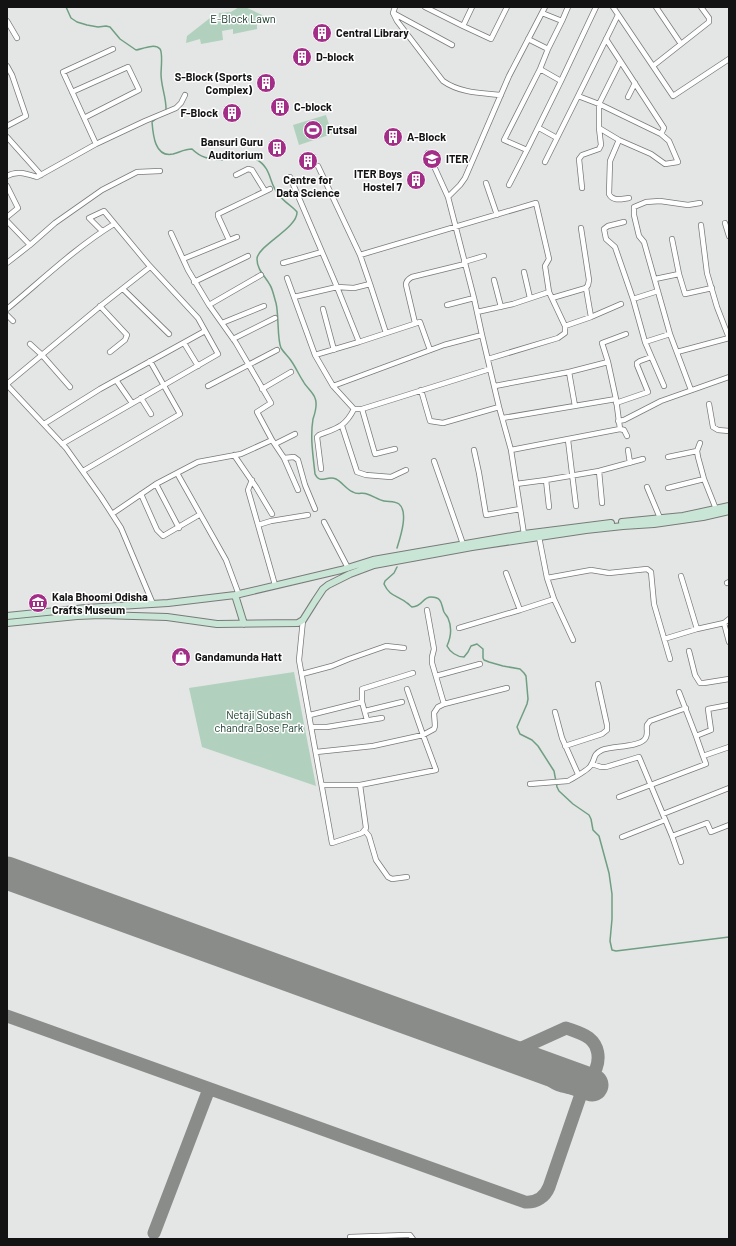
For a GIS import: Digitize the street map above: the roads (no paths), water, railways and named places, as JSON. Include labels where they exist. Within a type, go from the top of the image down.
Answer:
[{"type":"main road","points":[[7,616],[86,608],[153,604],[237,595],[348,568],[372,560],[524,534],[589,525],[683,516],[729,506]]},
{"type":"main road","points":[[7,623],[101,615],[168,617],[217,624],[301,622],[315,600],[328,585],[350,574],[374,565],[472,547],[615,527],[654,524],[703,517],[729,511]]},
{"type":"main road","points":[[237,595],[244,624]]},
{"type":"street","points":[[395,7],[393,13],[397,21],[444,81],[452,87],[463,91],[501,95]]},
{"type":"street","points":[[425,7],[436,9],[463,26],[491,39],[507,7]]},
{"type":"street","points":[[463,26],[472,7]]},
{"type":"street","points":[[448,197],[465,178],[501,95],[545,7]]},
{"type":"street","points":[[527,150],[504,140],[540,69],[568,7]]},
{"type":"street","points":[[509,185],[539,128],[596,7]]},
{"type":"street","points":[[613,7],[673,96],[729,59]]},
{"type":"street","points":[[656,7],[681,44]]},
{"type":"street","points":[[653,66],[709,22],[709,18],[701,7]]},
{"type":"street","points":[[393,13],[452,45]]},
{"type":"street","points":[[542,13],[562,21]]},
{"type":"street","points":[[545,162],[618,15]]},
{"type":"street","points":[[7,21],[17,38]]},
{"type":"street","points":[[606,39],[664,128],[661,134]]},
{"type":"street","points":[[528,40],[548,49]]},
{"type":"street","points":[[96,144],[63,72],[113,49]]},
{"type":"street","points":[[582,188],[579,159],[582,155],[599,149],[601,145],[599,104],[620,62]]},
{"type":"street","points":[[7,66],[12,75],[26,116],[7,126]]},
{"type":"street","points":[[72,92],[128,66],[131,72],[139,90],[84,118]]},
{"type":"street","points":[[540,69],[561,81]]},
{"type":"street","points":[[628,97],[635,83]]},
{"type":"street","points":[[7,176],[23,172],[37,177],[96,144],[174,110],[181,103],[185,95]]},
{"type":"street","points":[[578,96],[599,104],[661,134],[669,141],[678,162],[665,164],[651,154],[620,140],[599,128]]},
{"type":"street","points":[[539,128],[557,138]]},
{"type":"street","points":[[7,137],[41,175]]},
{"type":"street","points":[[620,140],[610,161],[608,192],[609,196],[614,199],[629,198]]},
{"type":"street","points":[[428,154],[448,197],[474,298],[499,407],[511,450],[524,534]]},
{"type":"street","points":[[318,166],[360,255],[386,333]]},
{"type":"street","points":[[236,175],[248,169],[252,170],[265,191]]},
{"type":"street","points":[[7,263],[55,223],[102,190],[137,172],[160,171]]},
{"type":"street","points":[[290,177],[359,342]]},
{"type":"street","points":[[486,183],[496,215]]},
{"type":"street","points":[[7,186],[18,208],[7,217]]},
{"type":"street","points":[[229,240],[218,214],[270,189]]},
{"type":"street","points":[[691,390],[670,334],[644,242],[639,236],[634,215],[634,207],[646,202],[660,201],[688,205],[700,203]]},
{"type":"street","points":[[360,255],[536,203],[549,259],[545,266],[549,292],[564,326],[565,333],[558,338],[488,359]]},
{"type":"street","points":[[62,444],[218,354],[198,318],[150,267],[104,211],[89,218],[102,231]]},
{"type":"street","points":[[7,221],[30,245]]},
{"type":"street","points":[[624,222],[608,226],[604,232],[607,241],[614,247],[633,299],[645,342],[664,386]]},
{"type":"street","points":[[725,223],[729,236]]},
{"type":"street","points":[[7,310],[66,258],[102,231],[114,224]]},
{"type":"street","points":[[677,352],[729,338],[707,273],[701,225]]},
{"type":"street","points":[[581,228],[589,280],[586,288],[591,317]]},
{"type":"street","points":[[171,233],[194,282],[233,339],[271,403],[257,412],[273,442],[284,458],[298,490]]},
{"type":"street","points":[[183,259],[237,237]]},
{"type":"street","points":[[672,239],[679,274],[685,294],[712,288]]},
{"type":"street","points":[[283,263],[322,252]]},
{"type":"street","points":[[194,282],[248,256]]},
{"type":"street","points":[[415,323],[406,285],[408,279],[484,256]]},
{"type":"street","points":[[150,267],[100,306],[7,384],[62,444],[83,471],[112,514],[121,528],[153,604]]},
{"type":"street","points":[[524,272],[530,298]]},
{"type":"street","points":[[655,279],[679,274]]},
{"type":"street","points":[[209,305],[261,275]]},
{"type":"street","points":[[287,278],[316,355],[333,386],[354,409],[362,409],[490,369]]},
{"type":"street","points":[[494,280],[501,307]]},
{"type":"street","points":[[294,298],[337,287],[354,288],[370,284]]},
{"type":"street","points":[[123,288],[169,334]]},
{"type":"street","points":[[552,298],[586,288]]},
{"type":"street","points":[[633,299],[658,291]]},
{"type":"street","points":[[477,312],[501,307],[549,292]]},
{"type":"street","points":[[447,305],[474,298]]},
{"type":"street","points":[[564,326],[591,317],[621,304]]},
{"type":"street","points":[[100,306],[127,335],[125,340],[110,352]]},
{"type":"street","points":[[222,323],[264,306]]},
{"type":"street","points":[[323,309],[334,350]]},
{"type":"street","points":[[7,315],[13,321]]},
{"type":"street","points":[[233,339],[275,318]]},
{"type":"street","points":[[316,355],[420,322],[430,350]]},
{"type":"street","points":[[44,424],[100,389],[205,331]]},
{"type":"street","points":[[620,429],[608,362],[602,343],[626,334]]},
{"type":"street","points":[[645,342],[670,334]]},
{"type":"street","points":[[333,386],[444,345],[482,335]]},
{"type":"street","points":[[184,343],[198,366]]},
{"type":"street","points":[[30,344],[42,355],[70,387]]},
{"type":"street","points":[[208,386],[276,350]]},
{"type":"street","points":[[503,418],[574,406],[616,401],[648,392],[637,363],[651,357]]},
{"type":"street","points":[[83,471],[180,414],[150,361]]},
{"type":"street","points":[[495,386],[570,372],[608,362]]},
{"type":"street","points":[[262,389],[291,372]]},
{"type":"street","points":[[570,372],[574,406]]},
{"type":"street","points":[[618,421],[624,420],[661,401],[729,377]]},
{"type":"street","points":[[116,380],[132,403]]},
{"type":"street","points":[[421,390],[430,421],[443,423],[499,407]]},
{"type":"street","points":[[142,398],[151,414]]},
{"type":"street","points":[[708,404],[713,427],[718,430],[729,431]]},
{"type":"street","points":[[321,469],[317,437],[342,426],[350,417],[354,409]]},
{"type":"street","points":[[362,409],[375,454],[395,449]]},
{"type":"street","points":[[342,426],[357,472],[366,475],[391,477],[406,470]]},
{"type":"street","points":[[511,450],[620,429],[624,430],[627,436]]},
{"type":"street","points":[[112,514],[156,484],[198,462],[241,454],[295,434]]},
{"type":"street","points":[[568,440],[576,506]]},
{"type":"street","points":[[700,443],[697,451],[704,479],[716,508]]},
{"type":"street","points":[[474,450],[480,474],[486,515],[520,509]]},
{"type":"street","points":[[628,450],[630,463]]},
{"type":"street","points":[[668,458],[697,451]]},
{"type":"street","points":[[234,455],[252,480],[272,514]]},
{"type":"street","points":[[284,458],[294,458],[298,460],[315,509]]},
{"type":"street","points":[[516,484],[599,471],[643,459]]},
{"type":"street","points":[[434,461],[463,544]]},
{"type":"street","points":[[599,471],[602,503]]},
{"type":"street","points":[[176,473],[226,560],[237,595]]},
{"type":"street","points":[[668,488],[704,479]]},
{"type":"street","points":[[252,480],[248,490],[275,585]]},
{"type":"street","points":[[546,480],[549,507]]},
{"type":"street","points":[[156,484],[178,528]]},
{"type":"street","points":[[647,487],[660,518]]},
{"type":"street","points":[[141,494],[160,534],[163,536],[200,515]]},
{"type":"street","points":[[258,525],[271,521],[308,516]]},
{"type":"street","points":[[324,522],[348,568]]},
{"type":"street","points":[[539,537],[547,578],[554,599],[573,640]]},
{"type":"street","points":[[547,578],[591,570],[609,573],[648,570],[651,572],[654,604],[670,659]]},
{"type":"street","points":[[506,573],[520,610]]},
{"type":"street","points":[[681,576],[697,629]]},
{"type":"street","points":[[459,628],[554,599]]},
{"type":"street","points":[[426,610],[434,649],[432,659],[444,704]]},
{"type":"street","points":[[664,639],[724,623],[729,619]]},
{"type":"street","points":[[303,620],[299,660],[332,843],[365,831]]},
{"type":"street","points":[[724,623],[729,642]]},
{"type":"street","points":[[302,674],[332,666],[386,646],[404,648]]},
{"type":"street","points":[[689,651],[695,675],[700,683],[729,679]]},
{"type":"street","points":[[436,676],[480,664]]},
{"type":"street","points":[[367,720],[362,702],[362,689],[414,673]]},
{"type":"street","points":[[565,746],[602,734],[607,730],[598,684]]},
{"type":"street","points":[[316,752],[373,746],[423,735],[434,730],[434,713],[438,707],[444,704],[507,688]]},
{"type":"street","points":[[322,785],[360,785],[436,770],[408,689]]},
{"type":"street","points":[[619,797],[706,764],[679,692]]},
{"type":"street","points":[[310,715],[362,702]]},
{"type":"street","points":[[365,711],[402,702]]},
{"type":"street","points":[[696,736],[711,730],[708,709],[729,705]]},
{"type":"street","points":[[530,784],[568,780],[589,767],[592,764],[596,754],[604,749],[641,742],[644,740],[647,736],[647,725],[653,719],[686,708]]},
{"type":"street","points":[[555,712],[562,738],[578,774]]},
{"type":"street","points":[[312,728],[382,718]]},
{"type":"street","points":[[703,756],[729,748]]},
{"type":"street","points":[[592,764],[606,767],[639,757],[672,836],[681,862]]},
{"type":"street","points":[[360,785],[366,828],[365,831],[369,836],[376,860],[388,877],[392,879],[407,877]]},
{"type":"street","points":[[663,814],[729,788]]},
{"type":"street","points":[[622,837],[665,820]]},
{"type":"street","points":[[672,836],[707,823],[711,832],[729,825]]},
{"type":"street","points":[[350,1237],[410,1235],[413,1239]]},
{"type":"waterway","points":[[66,7],[71,18],[77,22],[98,27],[110,27],[120,39],[136,50],[152,46],[160,49],[162,57],[161,79],[166,102],[166,112]]},
{"type":"waterway","points":[[157,118],[152,122],[153,133],[156,144],[162,153],[173,154],[192,149],[206,158],[222,160],[234,153],[246,158],[256,159],[265,167],[273,186],[279,195],[297,212],[296,218],[291,224],[263,248],[259,254],[257,263],[271,287],[276,303],[281,348],[291,360],[316,401],[312,433],[315,474],[319,479],[336,479],[355,493],[365,493],[382,500],[399,504],[402,508],[404,519],[397,548]]},
{"type":"waterway","points":[[397,567],[394,573],[385,581],[384,584],[386,588],[391,594],[403,600],[412,607],[416,607],[428,597],[438,598],[442,604],[450,625],[450,636],[447,646],[452,652],[456,655],[464,657],[471,646],[477,644],[483,649],[484,660],[503,666],[520,669],[526,676],[528,699],[517,727],[520,734],[532,740],[538,746],[554,771],[559,791],[573,804],[589,815],[593,830],[599,836],[609,873],[612,894],[610,941],[612,950],[616,951],[729,937]]},
{"type":"place","name":"Central Library","points":[[322,33]]},
{"type":"place","name":"D-block","points":[[302,57]]},
{"type":"place","name":"S-Block (Sports Complex)","points":[[266,83]]},
{"type":"place","name":"C-block","points":[[280,107]]},
{"type":"place","name":"F-Block","points":[[232,113]]},
{"type":"place","name":"Futsal","points":[[313,130]]},
{"type":"place","name":"A-Block","points":[[393,137]]},
{"type":"place","name":"Bansuri Guru Auditorium","points":[[277,148]]},
{"type":"place","name":"ITER","points":[[432,159]]},
{"type":"place","name":"Centre for Data Science","points":[[308,161]]},
{"type":"place","name":"ITER Boys Hostel 7","points":[[416,180]]},
{"type":"place","name":"Kala Bhoomi Odisha Crafts Museum","points":[[38,603]]},
{"type":"place","name":"Gandamunda Hatt","points":[[181,657]]},
{"type":"park label","name":"E-Block Lawn","points":[[243,19]]},
{"type":"park label","name":"Netaji Subash chandra Bose Park","points":[[259,721]]}]
